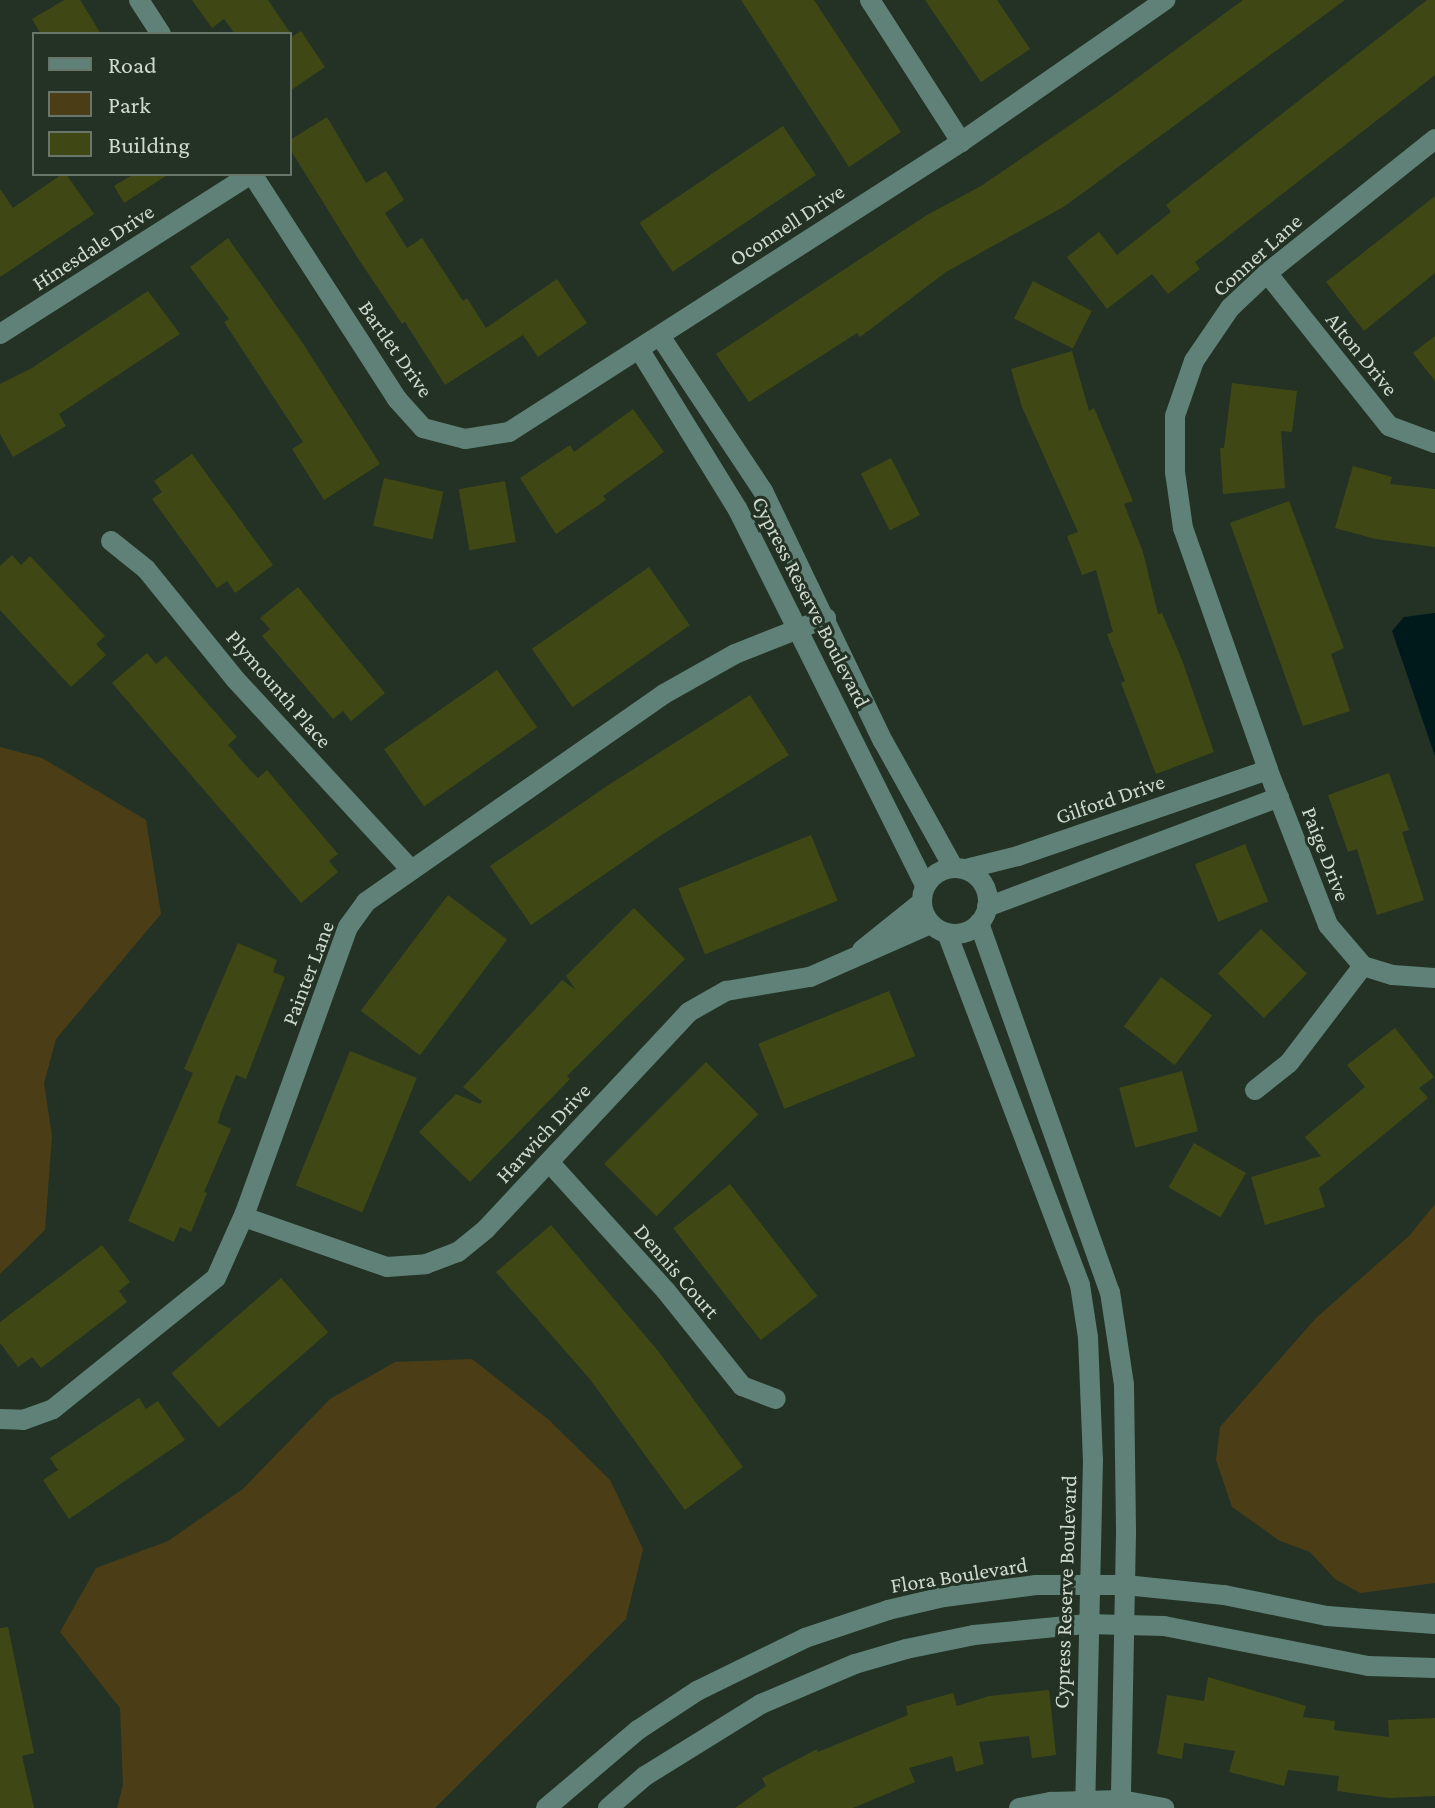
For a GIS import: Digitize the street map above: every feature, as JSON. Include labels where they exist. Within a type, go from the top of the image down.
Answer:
[{"type":"street","points":[[139,0],[160,32]]},
{"type":"street","points":[[870,0],[961,142]]},
{"type":"street","name":"Oconnell Drive","points":[[639,349],[961,142],[1165,0]]},
{"type":"street","name":"Conner Lane","points":[[1268,770],[1183,528],[1175,472],[1175,416],[1194,361],[1230,308],[1267,273],[1435,139]]},
{"type":"street","name":"Hinesdale Drive","points":[[0,334],[249,176]]},
{"type":"street","name":"Bartlet Drive","points":[[253,176],[397,399],[423,428],[465,439],[509,432],[639,349]]},
{"type":"street","name":"Alton Drive","points":[[1267,273],[1389,426],[1435,443]]},
{"type":"street","name":"Cypress Reserve Boulevard","points":[[660,336],[763,491],[883,741],[960,868]]},
{"type":"street","name":"Cypress Reserve Boulevard","points":[[639,349],[737,508],[799,628],[924,894]]},
{"type":"street","name":"Plymounth Place","points":[[111,541],[146,569],[235,679],[411,870]]},
{"type":"street","name":"Painter Lane","points":[[0,1419],[23,1420],[53,1409],[216,1278],[244,1217],[348,927],[366,902],[664,694],[735,654],[826,618]]},
{"type":"street","name":"Paige Drive","points":[[1268,770],[1328,925],[1363,966]]},
{"type":"street","name":"Gilford Drive","points":[[960,868],[1018,856],[1268,770]]},
{"type":"street","points":[[1121,1800],[1125,1625],[1124,1385],[1110,1292],[983,915],[987,892],[979,878],[960,868],[932,876],[924,894],[939,928],[965,932],[983,915],[1279,797]]},
{"type":"street","name":"Harwich Drive","points":[[859,952],[924,894]]},
{"type":"street","name":"Cypress Reserve Boulevard","points":[[939,928],[1080,1285],[1088,1337],[1093,1460],[1085,1801]]},
{"type":"street","name":"Harwich Drive","points":[[244,1217],[387,1267],[426,1264],[458,1252],[477,1237],[689,1012],[726,991],[810,977],[859,952],[939,928]]},
{"type":"street","points":[[1255,1090],[1289,1063],[1363,966],[1393,975],[1435,978]]},
{"type":"street","name":"Dennis Court","points":[[549,1162],[666,1291],[742,1386],[776,1399]]},
{"type":"street","points":[[1043,1185],[1071,1178]]},
{"type":"street","name":"Cypress Reserve Boulevard","points":[[1093,1460],[1125,1460]]},
{"type":"street","name":"Flora Boulevard","points":[[546,1808],[638,1730],[697,1691],[805,1638],[888,1610],[944,1597],[1036,1585],[1125,1585],[1224,1595],[1327,1616],[1435,1624]]},
{"type":"street","points":[[608,1808],[645,1776],[715,1729],[761,1704],[855,1664],[906,1649],[974,1635],[1087,1624],[1125,1625],[1201,1631],[1368,1666],[1435,1668]]},
{"type":"street","name":"Cypress Reserve Boulevard","points":[[1086,1725],[1123,1723]]},
{"type":"street","points":[[1019,1808],[1121,1800],[1164,1808]]},
{"type":"green space","points":[[0,747],[42,758],[146,820],[161,914],[56,1039],[44,1083],[52,1136],[45,1230],[0,1274]]},
{"type":"green space","points":[[1435,1204],[1435,1583],[1360,1593],[1335,1579],[1310,1552],[1280,1541],[1232,1507],[1216,1460],[1220,1427],[1316,1318],[1409,1236]]},
{"type":"green space","points":[[472,1359],[549,1420],[610,1480],[643,1549],[626,1619],[435,1808],[117,1808],[123,1785],[120,1708],[60,1632],[96,1568],[168,1541],[243,1489],[330,1399],[395,1362]]},
{"type":"water","points":[[1435,613],[1435,756],[1392,631],[1404,617]]},
{"type":"building","points":[[64,0],[80,0],[100,32],[40,32],[32,19]]},
{"type":"building","points":[[192,0],[268,0],[290,32],[234,32],[224,19],[212,28]]},
{"type":"building","points":[[741,0],[814,0],[901,132],[849,167]]},
{"type":"building","points":[[925,0],[997,0],[1030,49],[981,82]]},
{"type":"building","points":[[1243,0],[1345,0],[1065,206],[946,272],[860,337],[857,333],[749,402],[716,354],[927,215],[981,186],[1114,95]]},
{"type":"building","points":[[1427,0],[1435,0],[1435,75],[1195,262],[1200,269],[1168,294],[1152,274],[1107,309],[1067,257],[1099,232],[1117,255],[1171,212],[1166,205]]},
{"type":"building","points":[[301,31],[325,67],[292,90],[292,37]]},
{"type":"building","points":[[327,117],[366,183],[386,171],[404,200],[385,213],[407,248],[422,238],[463,301],[467,298],[486,328],[557,279],[587,323],[538,357],[523,335],[445,385],[405,322],[402,324],[359,260],[292,152],[292,139]]},
{"type":"building","points":[[783,126],[816,175],[673,272],[640,223]]},
{"type":"building","points":[[59,176],[67,176],[94,214],[0,277],[0,189],[13,208]]},
{"type":"building","points":[[131,176],[166,176],[124,203],[114,186]]},
{"type":"building","points":[[1435,196],[1435,273],[1364,331],[1326,282]]},
{"type":"building","points":[[228,238],[302,342],[380,464],[324,500],[292,449],[303,442],[224,322],[229,319],[190,267]]},
{"type":"building","points":[[1033,281],[1092,311],[1073,348],[1014,318]]},
{"type":"building","points":[[148,291],[180,334],[59,414],[66,426],[13,457],[0,434],[0,384],[32,368]]},
{"type":"building","points":[[1435,336],[1435,381],[1413,353]]},
{"type":"building","points":[[1072,351],[1089,411],[1094,408],[1133,501],[1124,504],[1143,552],[1158,614],[1162,613],[1182,660],[1214,752],[1156,774],[1121,683],[1125,681],[1107,634],[1113,632],[1096,570],[1082,575],[1067,536],[1078,532],[1022,407],[1011,369]]},
{"type":"building","points":[[1232,383],[1297,391],[1292,432],[1281,431],[1285,488],[1223,494],[1220,448],[1224,448]]},
{"type":"building","points":[[633,409],[664,452],[603,496],[606,500],[556,534],[520,478],[570,445],[574,452]]},
{"type":"building","points":[[192,454],[273,565],[235,593],[227,581],[217,588],[152,499],[162,492],[154,481]]},
{"type":"building","points":[[891,458],[920,515],[890,530],[861,473]]},
{"type":"building","points":[[1353,466],[1392,477],[1390,484],[1435,489],[1435,547],[1375,539],[1335,528]]},
{"type":"building","points":[[384,478],[443,492],[432,539],[373,526]]},
{"type":"building","points":[[505,481],[516,542],[469,550],[459,489]]},
{"type":"building","points":[[1289,501],[1344,648],[1331,654],[1350,711],[1303,726],[1230,523]]},
{"type":"building","points":[[12,555],[21,565],[30,556],[105,636],[96,644],[106,655],[71,687],[0,610],[0,566]]},
{"type":"building","points":[[649,567],[690,625],[573,707],[532,649]]},
{"type":"building","points":[[298,587],[385,693],[351,721],[343,711],[333,719],[262,636],[270,629],[260,618]]},
{"type":"building","points":[[147,653],[156,664],[166,656],[237,737],[228,745],[258,778],[267,770],[338,854],[329,861],[338,872],[301,903],[112,683]]},
{"type":"building","points":[[497,670],[537,727],[424,806],[384,749]]},
{"type":"building","points":[[750,695],[789,755],[660,836],[531,925],[490,866],[610,784]]},
{"type":"building","points":[[1389,773],[1409,830],[1402,832],[1424,900],[1377,915],[1357,849],[1348,852],[1328,795]]},
{"type":"building","points":[[811,835],[838,901],[705,954],[678,889]]},
{"type":"building","points":[[1245,844],[1268,901],[1218,922],[1195,864]]},
{"type":"building","points":[[448,895],[507,940],[420,1055],[361,1011]]},
{"type":"building","points":[[634,908],[685,959],[567,1076],[570,1079],[470,1182],[419,1132],[456,1094],[480,1104],[482,1101],[463,1087],[562,980],[576,990],[566,976]]},
{"type":"building","points":[[1261,929],[1307,973],[1264,1018],[1218,974]]},
{"type":"building","points":[[238,943],[277,960],[273,972],[285,977],[246,1079],[236,1075],[221,1112],[218,1123],[231,1129],[191,1232],[180,1227],[174,1242],[128,1221],[193,1073],[184,1069]]},
{"type":"building","points":[[1161,977],[1212,1016],[1175,1065],[1124,1027]]},
{"type":"building","points":[[889,991],[915,1056],[784,1109],[758,1044]]},
{"type":"building","points":[[1395,1028],[1434,1077],[1419,1088],[1428,1098],[1319,1188],[1325,1207],[1265,1225],[1251,1177],[1321,1156],[1305,1137],[1365,1087],[1347,1065]]},
{"type":"building","points":[[350,1051],[417,1078],[362,1212],[296,1185]]},
{"type":"building","points":[[706,1062],[758,1114],[657,1216],[604,1164]]},
{"type":"building","points":[[1182,1071],[1198,1131],[1135,1148],[1119,1088]]},
{"type":"building","points":[[1194,1143],[1246,1173],[1220,1217],[1168,1187]]},
{"type":"building","points":[[730,1184],[817,1296],[761,1340],[673,1228]]},
{"type":"building","points":[[551,1225],[659,1352],[743,1467],[685,1510],[589,1378],[496,1272]]},
{"type":"building","points":[[102,1245],[130,1282],[119,1291],[127,1302],[41,1368],[32,1357],[18,1367],[0,1343],[0,1322]]},
{"type":"building","points":[[281,1278],[328,1332],[219,1427],[172,1373]]},
{"type":"building","points":[[139,1398],[146,1409],[158,1401],[185,1440],[69,1519],[43,1480],[58,1470],[50,1458]]},
{"type":"building","points":[[8,1627],[34,1753],[22,1756],[34,1808],[0,1808],[0,1628]]},
{"type":"building","points":[[1208,1677],[1306,1706],[1303,1717],[1335,1721],[1334,1730],[1389,1737],[1388,1720],[1435,1718],[1435,1796],[1389,1798],[1337,1791],[1339,1776],[1288,1770],[1284,1786],[1229,1772],[1235,1751],[1184,1743],[1182,1759],[1157,1754],[1167,1695],[1204,1701]]},
{"type":"building","points":[[1049,1690],[1056,1755],[1032,1758],[1029,1736],[979,1742],[984,1764],[956,1772],[952,1756],[909,1768],[915,1782],[853,1808],[735,1808],[766,1786],[762,1778],[817,1749],[818,1752],[908,1715],[906,1706],[953,1693],[957,1706],[989,1696]]}]
